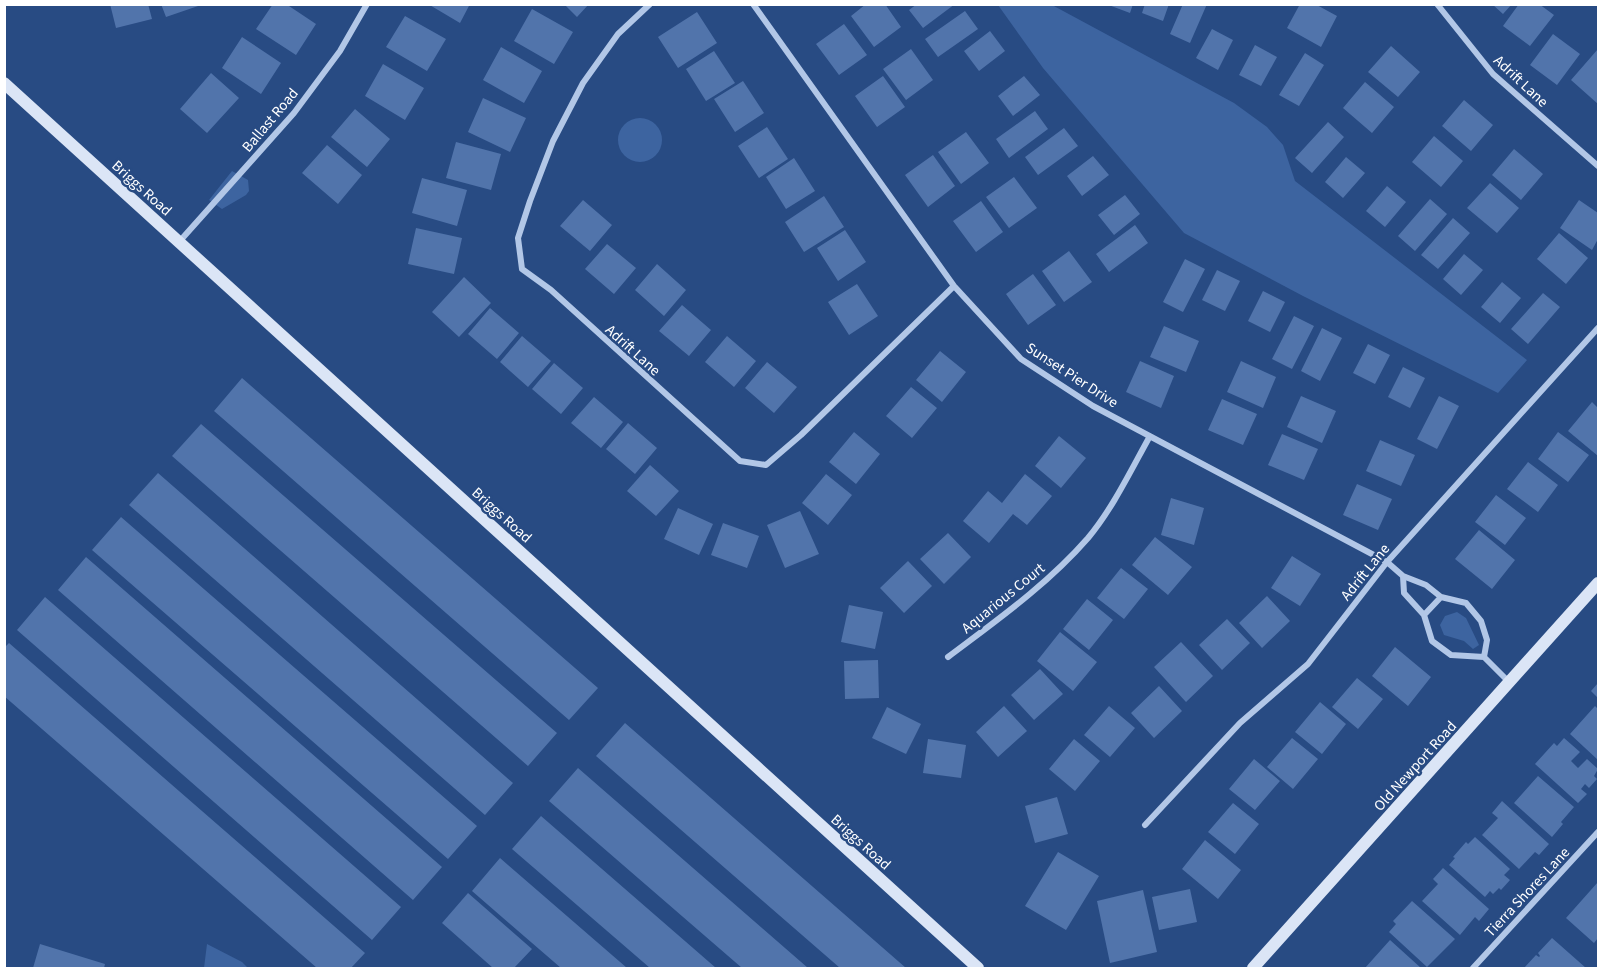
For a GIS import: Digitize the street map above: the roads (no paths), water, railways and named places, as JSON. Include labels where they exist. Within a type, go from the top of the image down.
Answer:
[{"type":"main road","name":"Briggs Road","points":[[4,83],[978,969]]},
{"type":"main road","name":"Old Newport Road","points":[[1253,969],[1599,583]]},
{"type":"street","name":"Ballast Road","points":[[179,242],[294,113],[340,51],[367,4]]},
{"type":"street","name":"Adrift Lane","points":[[650,4],[618,34],[583,83],[553,141],[518,237],[522,269],[550,290],[740,461],[766,465],[801,435],[954,286]]},
{"type":"street","name":"Sunset Pier Drive","points":[[753,4],[954,286],[1021,359],[1093,406],[1387,562],[1403,576]]},
{"type":"street","name":"Adrift Lane","points":[[1437,4],[1492,74],[1599,166]]},
{"type":"street","name":"Adrift Lane","points":[[1145,825],[1240,723],[1308,663],[1387,562],[1599,328]]},
{"type":"street","name":"Aquarious Court","points":[[948,657],[1043,584],[1089,537],[1124,484],[1150,436]]},
{"type":"street","points":[[1484,657],[1487,640],[1481,621],[1466,603],[1441,597],[1426,585],[1403,576],[1404,593],[1424,615],[1432,641],[1451,655],[1484,657],[1509,683]]},
{"type":"street","points":[[1424,615],[1441,597]]},
{"type":"street","name":"Tierra Shores Lane","points":[[1473,969],[1599,832]]}]
